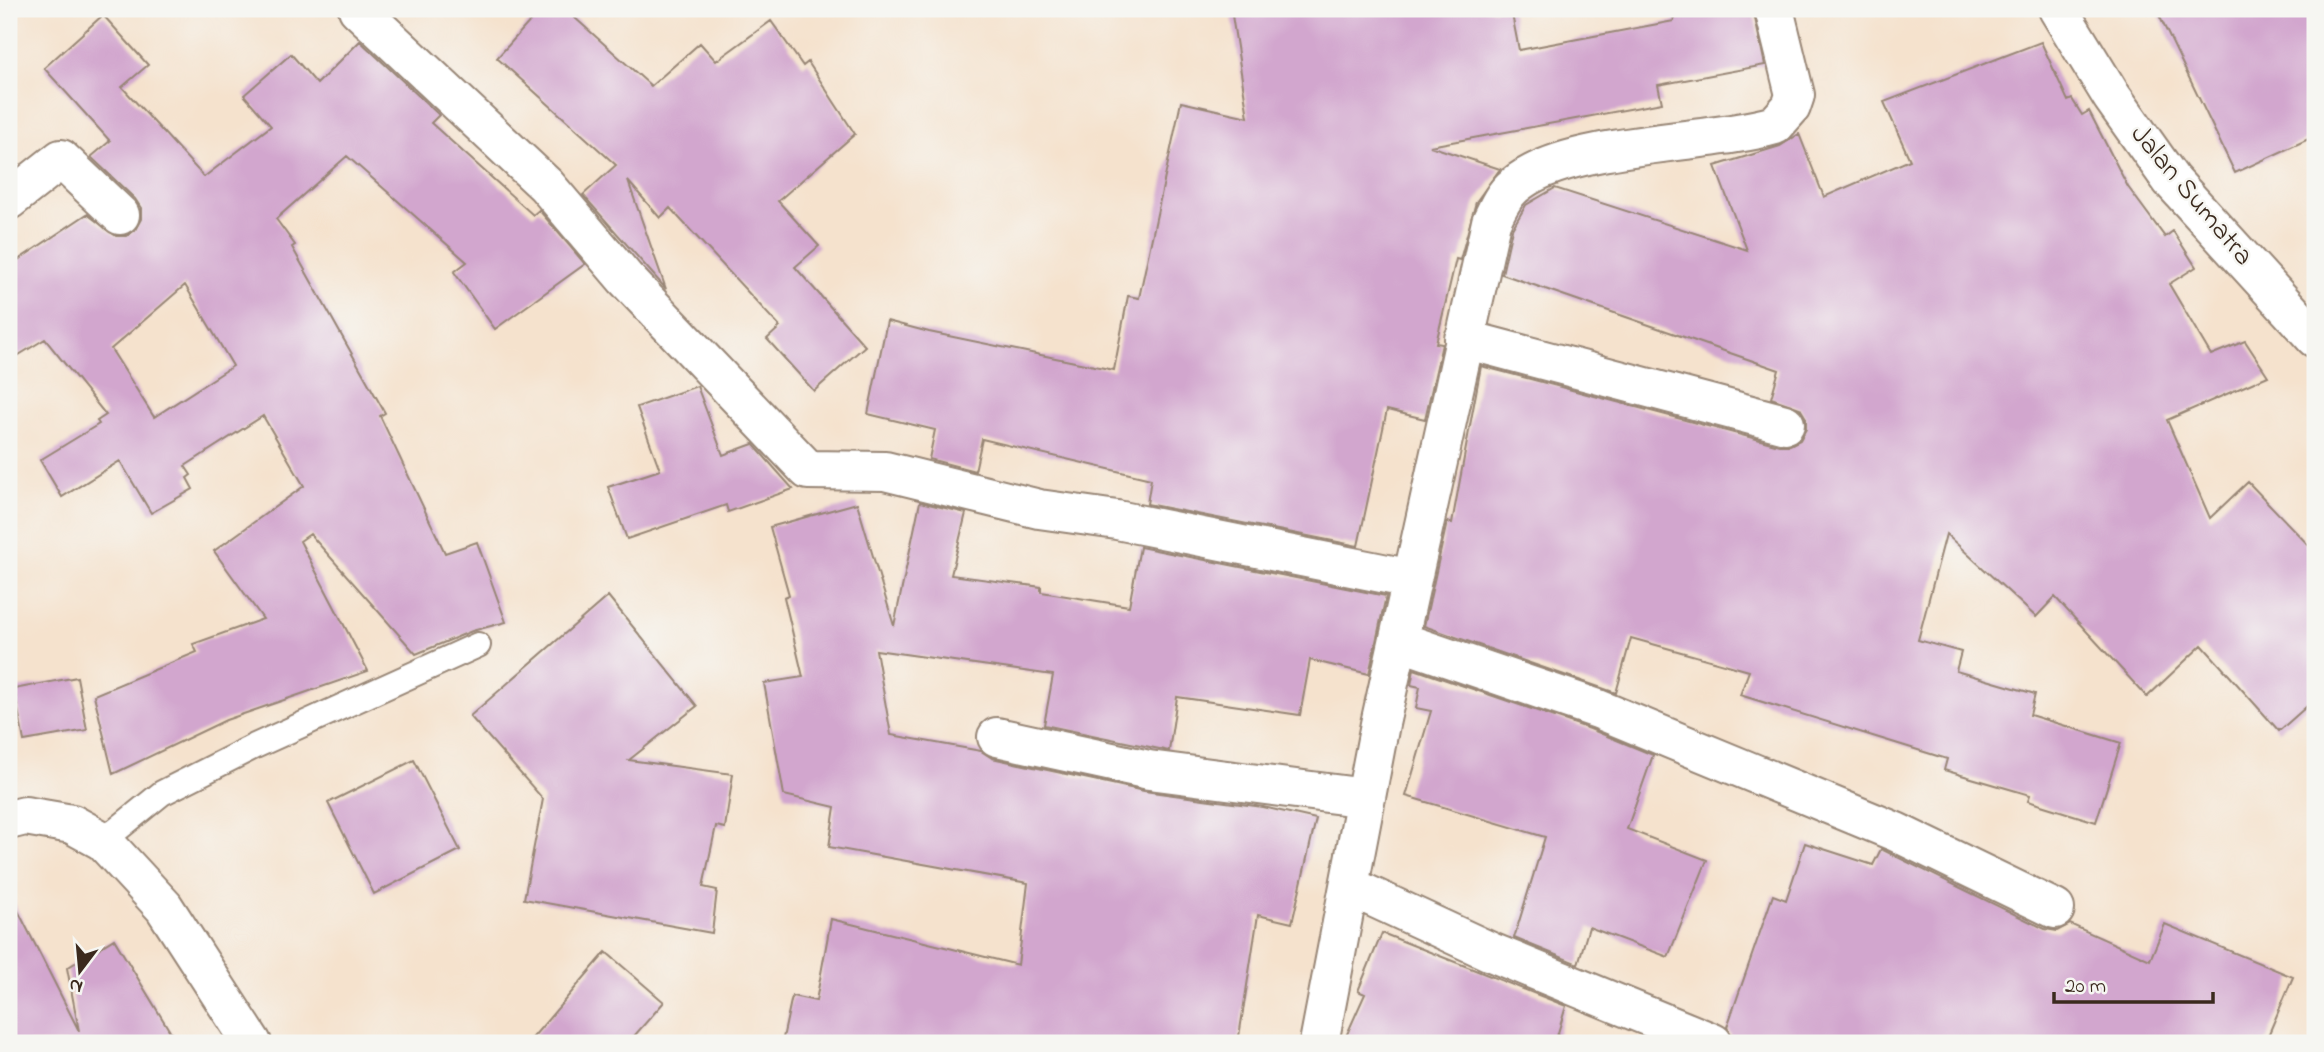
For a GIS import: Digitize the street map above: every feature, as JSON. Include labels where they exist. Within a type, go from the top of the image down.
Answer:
[{"type":"street","points":[[358,9],[546,185],[625,278],[808,470],[885,471],[1039,509],[1117,520],[1412,579]]},
{"type":"street","points":[[1319,1043],[1412,579],[1488,233],[1499,204],[1513,186],[1528,176],[1579,157],[1775,125],[1785,115],[1795,95],[1774,9]]},
{"type":"street","name":"Jalan Sumatra","points":[[2058,9],[2112,97],[2171,180],[2315,338]]},
{"type":"street","points":[[9,200],[61,159],[120,215]]},
{"type":"street","points":[[1464,339],[1785,424]]},
{"type":"street","points":[[1399,641],[1598,709],[1896,832],[2055,909]]},
{"type":"street","points":[[998,737],[1149,770],[1366,798]]},
{"type":"street","points":[[9,820],[25,816],[72,824],[103,841],[164,907],[252,1043]]},
{"type":"street","points":[[1351,887],[1697,1040]]},
{"type":"lane","points":[[103,841],[162,793],[255,746],[478,645]]},
{"type":"building","points":[[541,9],[565,9],[651,86],[700,43],[716,61],[771,21],[803,66],[808,62],[855,134],[778,201],[819,246],[795,267],[865,346],[814,391],[767,339],[780,327],[670,208],[660,218],[628,181],[666,289],[583,195],[616,165],[497,58]]},
{"type":"building","points":[[1231,9],[1331,9],[1332,14],[1387,9],[1511,9],[1519,50],[1674,21],[1672,9],[1753,9],[1765,65],[1658,85],[1662,103],[1430,146],[1500,169],[1476,202],[1460,260],[1456,259],[1436,343],[1442,344],[1425,419],[1387,410],[1358,546],[1147,504],[1151,479],[982,439],[975,471],[929,459],[935,430],[868,414],[887,321],[1114,370],[1128,296],[1139,298],[1181,102],[1248,117]]},
{"type":"building","points":[[2156,9],[2315,9],[2315,136],[2235,173]]},
{"type":"building","points":[[103,15],[148,65],[122,87],[204,177],[271,126],[244,95],[291,54],[317,84],[360,41],[439,115],[431,123],[533,215],[539,210],[585,264],[495,329],[454,272],[467,262],[347,156],[276,219],[295,245],[292,247],[385,413],[380,416],[445,553],[477,542],[506,622],[472,631],[416,654],[310,534],[300,541],[368,671],[226,720],[113,774],[94,695],[197,652],[193,644],[263,619],[214,551],[304,486],[263,416],[185,466],[191,475],[187,478],[193,489],[151,513],[120,461],[62,497],[40,460],[99,424],[97,421],[106,415],[45,339],[9,361],[9,266],[87,214],[116,236],[127,236],[135,230],[141,219],[141,208],[91,157],[110,141],[44,68]],"holes":[[[185,285],[233,366],[154,417],[111,349]]]},
{"type":"building","points":[[2041,42],[2068,101],[2072,99],[2082,115],[2089,111],[2128,187],[2165,237],[2173,231],[2196,267],[2169,284],[2211,355],[2245,341],[2268,376],[2167,420],[2210,518],[2248,482],[2315,552],[2315,699],[2279,731],[2202,645],[2147,697],[2055,597],[2036,617],[1946,534],[1918,640],[1961,652],[1956,671],[2035,694],[2030,715],[2121,743],[2096,822],[2028,801],[2030,795],[1944,770],[1947,759],[1740,695],[1749,671],[1631,638],[1616,693],[1424,626],[1447,522],[1452,523],[1481,366],[1779,445],[1790,445],[1800,440],[1806,429],[1806,418],[1800,408],[1771,398],[1779,370],[1502,274],[1512,229],[1526,205],[1555,188],[1747,250],[1715,166],[1780,146],[1799,134],[1824,197],[1910,160],[1884,102]]},
{"type":"building","points":[[697,386],[723,455],[753,444],[793,489],[728,512],[726,505],[627,539],[608,487],[660,470],[637,407]]},
{"type":"building","points":[[920,502],[966,513],[951,575],[1041,587],[1041,592],[1129,606],[1140,547],[1386,596],[1369,674],[1310,660],[1300,715],[1177,697],[1169,751],[1044,725],[1053,675],[876,650],[891,735],[981,751],[992,758],[1144,791],[1263,807],[1316,819],[1292,923],[1258,915],[1238,1043],[782,1043],[792,996],[816,1001],[831,919],[1018,965],[1028,883],[829,847],[835,807],[784,795],[764,683],[803,677],[784,597],[789,595],[770,527],[857,503],[894,626]]},
{"type":"building","points":[[608,596],[697,706],[629,760],[733,774],[725,828],[716,826],[703,887],[717,890],[712,933],[524,899],[543,799],[470,716]]},
{"type":"building","points":[[1414,669],[1590,729],[1653,755],[1627,829],[1707,860],[1668,957],[1589,927],[1578,964],[1514,938],[1545,837],[1406,796],[1431,711],[1416,708],[1420,687],[1411,685]]},
{"type":"building","points":[[77,677],[87,730],[24,741],[14,689]]},
{"type":"building","points":[[414,760],[460,850],[374,894],[328,803]]},
{"type":"building","points":[[1805,843],[1873,865],[1881,849],[2045,929],[2057,931],[2070,924],[2150,960],[2165,924],[2293,977],[2265,1043],[1734,1043],[1727,1027],[1773,895],[1786,900]]},
{"type":"building","points":[[9,893],[79,1031],[67,968],[114,939],[177,1043],[9,1043]]},
{"type":"building","points":[[1382,933],[1566,1006],[1555,1043],[1343,1043],[1365,994],[1358,991]]},
{"type":"building","points":[[606,952],[664,1002],[628,1043],[528,1043]]}]
